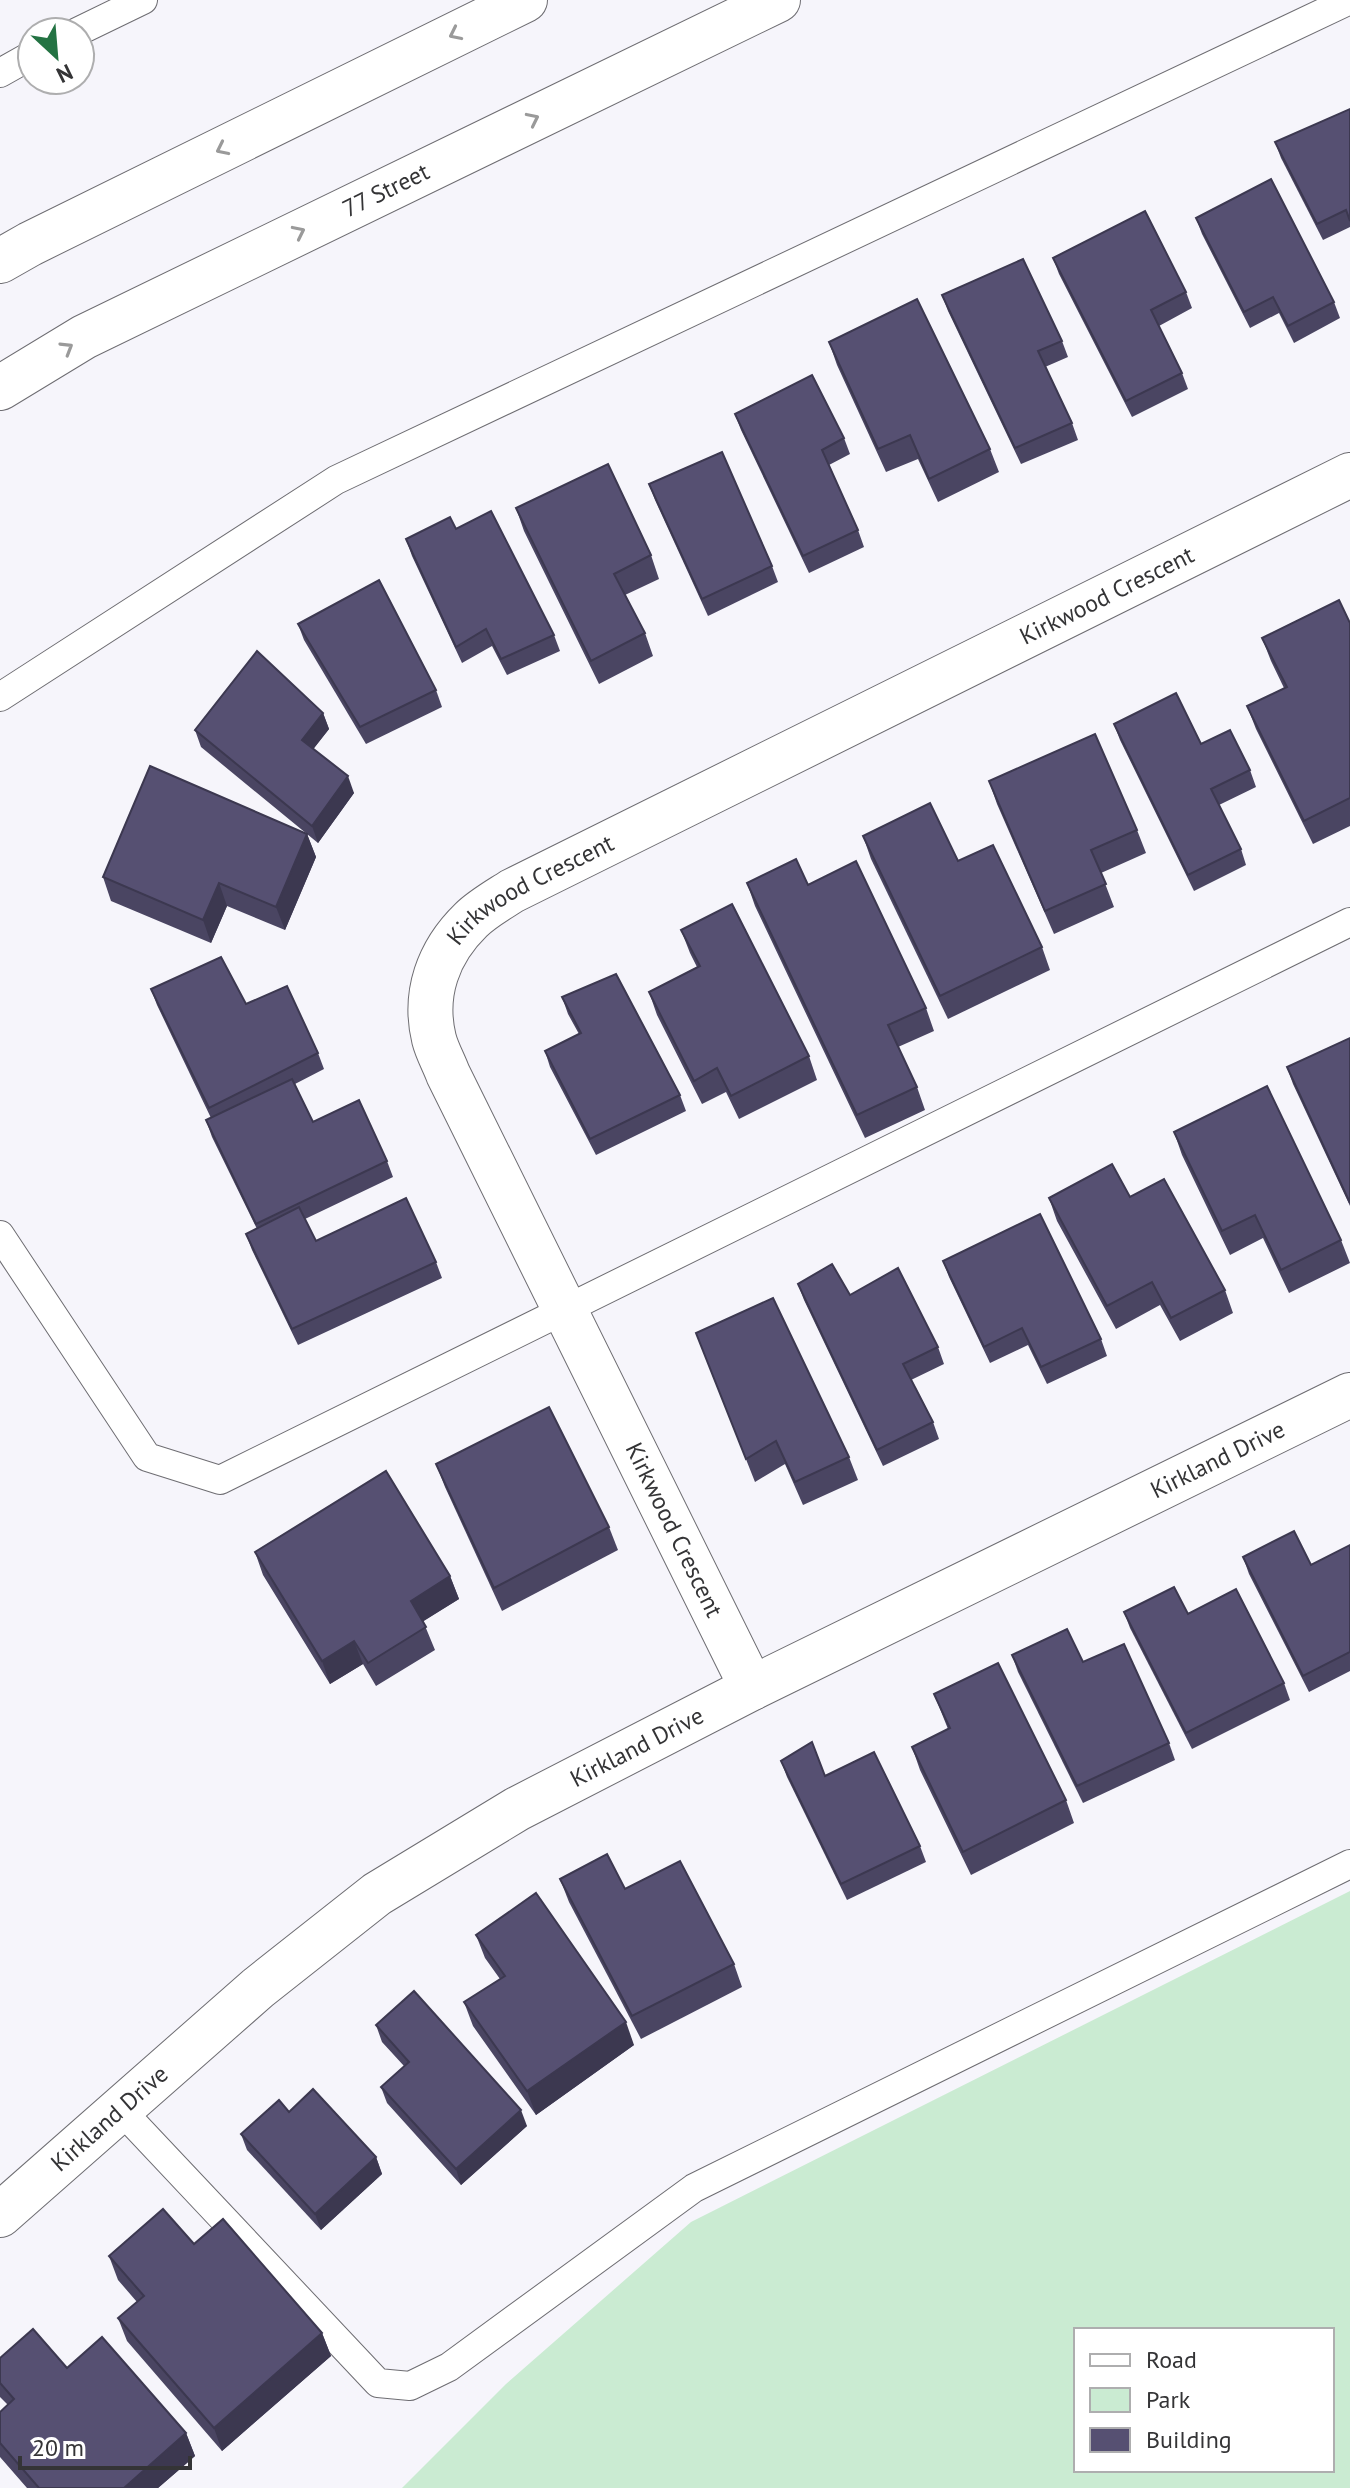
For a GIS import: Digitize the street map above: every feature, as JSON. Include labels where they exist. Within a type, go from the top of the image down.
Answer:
[{"type":"street","points":[[0,261],[525,0]]},
{"type":"street","name":"77 Street","points":[[0,388],[84,337],[778,0]]},
{"type":"street","name":"Kirkwood Crescent","points":[[752,1688],[434,1041],[429,1010],[432,979],[449,944],[472,918],[512,891],[1350,475]]},
{"type":"street","name":"Kirkland Drive","points":[[0,2215],[258,1988],[377,1894],[517,1809],[752,1688],[1350,1395]]},
{"type":"lane","points":[[96,23],[143,0]]},
{"type":"lane","points":[[0,697],[336,480],[1350,0]]},
{"type":"lane","points":[[0,1235],[147,1457],[220,1480],[1350,922]]},
{"type":"lane","points":[[119,2108],[378,2383],[410,2386],[449,2367],[694,2188],[1350,1864]]},
{"type":"green space","points":[[1350,1891],[1350,2488],[402,2488],[506,2384],[691,2222]]},
{"type":"building","points":[[1350,109],[1350,221],[1346,210],[1317,224],[1275,142]]},
{"type":"building","points":[[1271,179],[1334,302],[1288,326],[1273,297],[1244,312],[1196,218]]},
{"type":"building","points":[[1145,211],[1186,292],[1151,310],[1182,373],[1126,401],[1053,258]]},
{"type":"building","points":[[1023,259],[1062,341],[1038,351],[1072,423],[1015,448],[942,295]]},
{"type":"building","points":[[917,299],[990,449],[929,479],[910,435],[878,449],[829,342]]},
{"type":"building","points":[[812,375],[844,438],[822,450],[858,530],[803,556],[735,414]]},
{"type":"building","points":[[722,452],[772,566],[702,599],[649,484]]},
{"type":"building","points":[[608,464],[651,555],[614,574],[645,633],[591,661],[516,508]]},
{"type":"building","points":[[491,511],[554,635],[501,659],[486,629],[456,647],[406,539],[450,517],[456,529]]},
{"type":"building","points":[[379,580],[436,690],[360,727],[298,624]]},
{"type":"building","points":[[1339,600],[1350,623],[1350,798],[1304,821],[1247,706],[1287,687],[1262,638]]},
{"type":"building","points":[[257,651],[323,713],[302,740],[348,776],[312,826],[195,730]]},
{"type":"building","points":[[1176,693],[1201,744],[1230,730],[1250,770],[1211,789],[1241,849],[1188,875],[1114,724]]},
{"type":"building","points":[[1095,734],[1137,830],[1091,850],[1106,884],[1045,911],[989,781]]},
{"type":"building","points":[[150,766],[307,834],[276,907],[219,883],[203,920],[103,877]]},
{"type":"building","points":[[930,803],[958,861],[993,845],[1042,947],[940,996],[863,836]]},
{"type":"building","points":[[796,859],[808,885],[856,861],[926,1008],[888,1025],[917,1087],[857,1115],[747,883]]},
{"type":"building","points":[[732,904],[809,1056],[731,1096],[717,1068],[694,1081],[649,992],[700,966],[681,930]]},
{"type":"building","points":[[221,957],[246,1004],[287,986],[318,1053],[209,1108],[151,989]]},
{"type":"building","points":[[616,974],[680,1095],[590,1139],[545,1051],[581,1033],[562,997]]},
{"type":"building","points":[[1350,1038],[1350,1203],[1287,1067]]},
{"type":"building","points":[[292,1079],[313,1122],[359,1100],[387,1161],[256,1224],[206,1120]]},
{"type":"building","points":[[1267,1086],[1341,1240],[1281,1270],[1255,1215],[1222,1231],[1174,1132]]},
{"type":"building","points":[[1112,1164],[1130,1197],[1164,1179],[1225,1290],[1171,1318],[1152,1282],[1107,1306],[1049,1198]]},
{"type":"building","points":[[406,1198],[436,1262],[292,1329],[246,1234],[299,1207],[316,1241]]},
{"type":"building","points":[[1040,1214],[1101,1339],[1041,1367],[1022,1328],[984,1347],[943,1261]]},
{"type":"building","points":[[832,1264],[850,1295],[898,1268],[938,1347],[903,1364],[933,1422],[877,1450],[798,1284]]},
{"type":"building","points":[[773,1298],[849,1457],[795,1482],[776,1441],[746,1459],[696,1333]]},
{"type":"building","points":[[549,1407],[609,1527],[494,1588],[436,1464]]},
{"type":"building","points":[[386,1471],[450,1576],[411,1601],[426,1627],[368,1663],[354,1641],[322,1661],[255,1552]]},
{"type":"building","points":[[1294,1531],[1311,1565],[1350,1545],[1350,1652],[1303,1676],[1243,1557]]},
{"type":"building","points":[[1174,1587],[1188,1614],[1236,1589],[1284,1683],[1186,1733],[1124,1612]]},
{"type":"building","points":[[1067,1629],[1083,1662],[1124,1644],[1169,1743],[1077,1786],[1012,1655]]},
{"type":"building","points":[[998,1663],[1066,1800],[963,1852],[912,1747],[950,1728],[934,1694]]},
{"type":"building","points":[[812,1742],[825,1776],[874,1752],[920,1846],[841,1884],[781,1761]]},
{"type":"building","points":[[607,1854],[625,1889],[680,1861],[734,1964],[632,2016],[560,1879]]},
{"type":"building","points":[[536,1893],[626,2022],[527,2091],[464,2002],[505,1976],[476,1935]]},
{"type":"building","points":[[414,1991],[521,2110],[456,2169],[381,2087],[409,2062],[376,2025]]},
{"type":"building","points":[[313,2089],[376,2157],[315,2214],[241,2134],[279,2100],[289,2112]]},
{"type":"building","points":[[163,2209],[194,2244],[223,2219],[322,2333],[214,2428],[118,2318],[144,2296],[109,2256]]},
{"type":"building","points":[[33,2329],[67,2368],[102,2337],[186,2433],[124,2488],[39,2488],[0,2443],[0,2412],[14,2399],[0,2383],[0,2358]]}]
